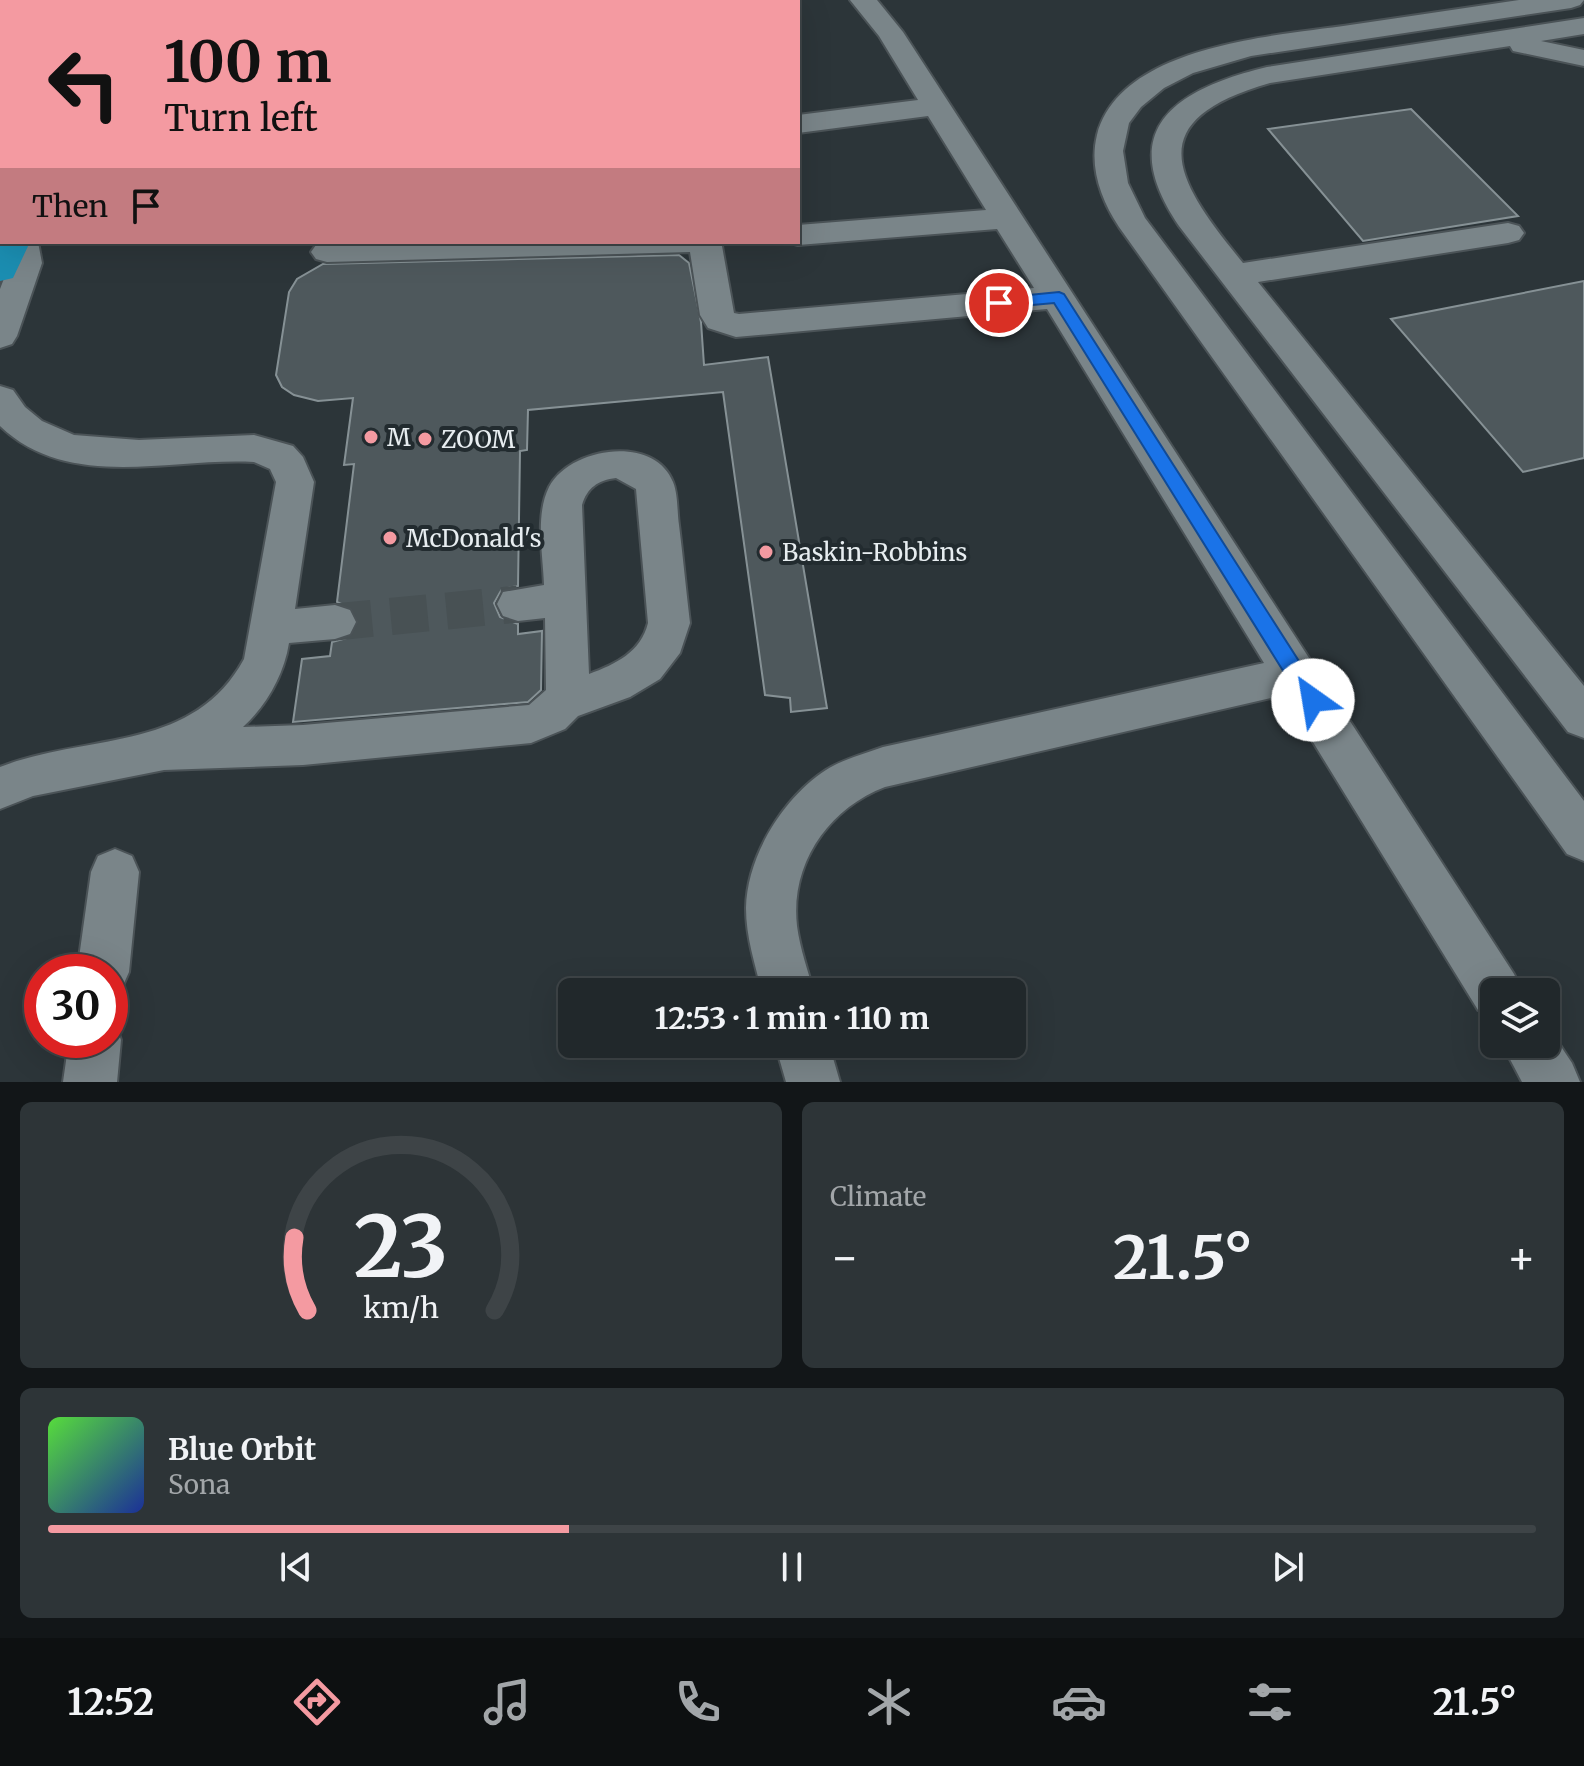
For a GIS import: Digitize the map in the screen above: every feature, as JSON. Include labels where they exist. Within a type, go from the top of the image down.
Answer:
[{"type":"highway","points":[[0,270],[11,244]]},
{"type":"street","points":[[863,0],[887,16],[937,106],[1487,978]]},
{"type":"street","points":[[1571,0],[1251,48],[1198,60],[1155,80],[1124,107],[1108,140],[1107,159],[1117,199],[1130,220],[1584,839]]},
{"type":"street","points":[[1584,26],[1267,75],[1208,94],[1187,109],[1172,126],[1164,147],[1165,170],[1173,194],[1584,719]]},
{"type":"street","points":[[1479,42],[1528,45],[1584,58]]},
{"type":"street","points":[[800,124],[937,106]]},
{"type":"street","points":[[800,235],[1009,218]]},
{"type":"street","points":[[1235,275],[1508,233]]},
{"type":"street","points":[[0,336],[26,263],[22,244]]},
{"type":"street","points":[[327,252],[630,244]]},
{"type":"street","points":[[706,244],[717,315],[720,320],[736,326],[1059,297]]},
{"type":"street","points":[[0,399],[18,422],[40,437],[69,447],[102,453],[139,454],[258,448],[285,459],[292,470],[295,482],[265,660],[248,693],[214,726],[164,750]]},
{"type":"street","points":[[0,788],[30,776],[164,750],[303,745],[531,724],[545,720],[564,702],[645,669],[659,655],[667,639],[669,623],[655,484],[645,473],[629,465],[610,464],[591,468],[575,478],[565,491],[562,505],[568,691],[564,702]]},
{"type":"street","points":[[518,604],[567,599]]},
{"type":"street","points":[[270,628],[335,622]]},
{"type":"street","points":[[785,978],[771,923],[775,880],[789,841],[813,808],[845,783],[883,767],[1296,674]]},
{"type":"street","points":[[105,954],[115,872]]},
{"type":"street","points":[[90,1082],[93,1058]]},
{"type":"street","points":[[806,1058],[813,1082]]},
{"type":"street","points":[[1538,1058],[1553,1082]]},
{"type":"building","points":[[1411,109],[1518,216],[1363,241],[1268,129]]},
{"type":"building","points":[[679,255],[689,263],[701,322],[704,365],[768,357],[827,708],[791,712],[790,698],[765,695],[723,392],[528,410],[527,450],[520,451],[518,586],[502,589],[494,603],[500,617],[518,624],[518,634],[542,631],[541,690],[528,702],[293,722],[302,659],[330,656],[332,642],[351,637],[359,623],[353,609],[337,602],[354,464],[344,465],[353,398],[318,401],[294,395],[282,387],[276,375],[289,292],[297,279],[323,264]]},
{"type":"building","points":[[1584,281],[1584,458],[1523,472],[1391,319]]},
{"type":"tunnel","points":[[335,622],[518,604]]},
{"type":"place","name":"M","points":[[371,437]]},
{"type":"place","name":"ZOOM","points":[[425,439]]},
{"type":"place","name":"McDonald's","points":[[390,538]]},
{"type":"place","name":"Baskin-Robbins","points":[[766,552]]},
{"type":"route","points":[[999,303],[1059,297],[1313,700]]}]
